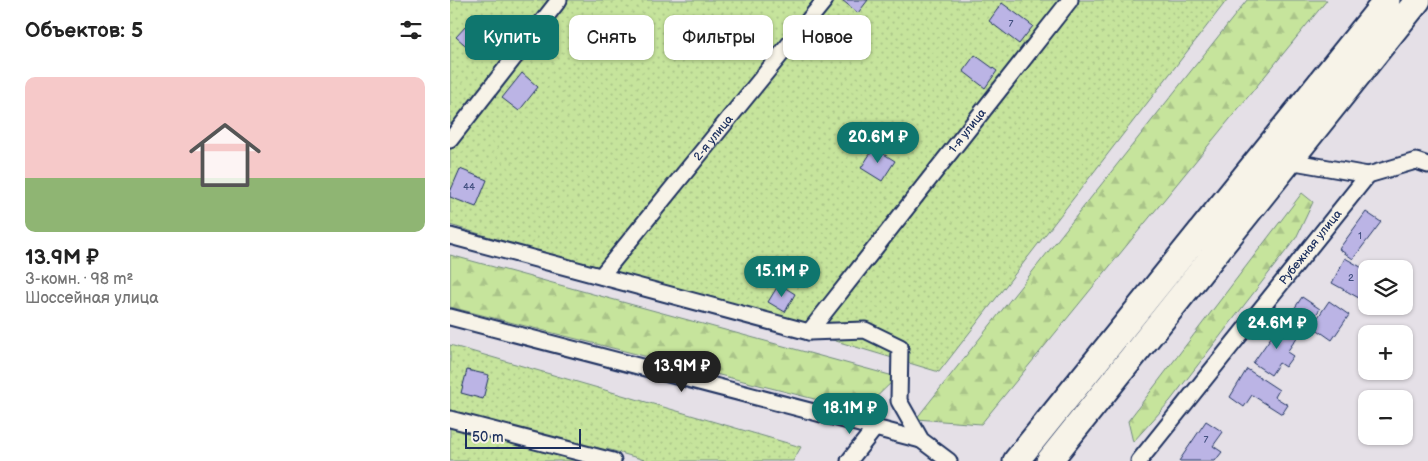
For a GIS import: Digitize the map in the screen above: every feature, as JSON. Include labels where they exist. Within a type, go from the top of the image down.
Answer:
[{"type":"highway","points":[[1016,461],[1388,0]]},
{"type":"highway","points":[[1049,461],[1418,0]]},
{"type":"street","points":[[450,140],[559,0]]},
{"type":"street","name":"2-я улица","points":[[601,276],[825,0]]},
{"type":"street","name":"1-я улица","points":[[809,332],[1070,0]]},
{"type":"street","points":[[1289,161],[1368,174],[1416,161],[1428,165]]},
{"type":"street","name":"Рубежная улица","points":[[1139,461],[1368,174]]},
{"type":"street","points":[[450,236],[809,332],[865,330],[900,347],[899,400],[921,440]]},
{"type":"street","points":[[450,317],[921,440],[949,461]]},
{"type":"street","points":[[450,419],[613,461]]},
{"type":"street","points":[[849,461],[875,428]]},
{"type":"green space","points":[[450,0],[1227,0],[939,372],[450,225]]},
{"type":"green space","points":[[1247,0],[1327,0],[981,424],[916,419]]},
{"type":"green space","points":[[1302,193],[1313,202],[1296,238],[1170,401],[1133,442],[1128,421]]},
{"type":"green space","points":[[450,255],[897,377],[862,411],[450,307]]},
{"type":"green space","points":[[450,345],[801,447],[793,461],[648,461],[607,449],[604,461],[450,461]]},
{"type":"building","points":[[842,0],[868,0],[858,13]]},
{"type":"building","points":[[1002,3],[1033,26],[1019,44],[989,21]]},
{"type":"building","points":[[465,27],[465,45],[456,37]]},
{"type":"building","points":[[975,55],[997,71],[985,88],[963,71]]},
{"type":"building","points":[[522,73],[538,87],[519,111],[502,98]]},
{"type":"building","points":[[874,148],[895,161],[882,181],[861,168]]},
{"type":"building","points":[[460,169],[487,180],[476,207],[450,197],[450,192]]},
{"type":"building","points":[[1366,212],[1381,222],[1353,259],[1339,249]]},
{"type":"building","points":[[1345,258],[1358,265],[1358,298],[1332,283]]},
{"type":"building","points":[[779,284],[795,294],[785,312],[768,302]]},
{"type":"building","points":[[1302,297],[1320,309],[1303,333],[1286,321]]},
{"type":"building","points":[[1329,301],[1349,315],[1332,340],[1312,326]]},
{"type":"building","points":[[1281,323],[1298,336],[1287,352],[1293,356],[1285,367],[1279,363],[1271,375],[1253,363]]},
{"type":"building","points":[[1247,369],[1279,390],[1275,397],[1288,405],[1282,414],[1252,395],[1244,407],[1230,397]]},
{"type":"building","points":[[467,370],[489,375],[483,399],[461,393]]},
{"type":"building","points":[[1206,421],[1223,432],[1213,446],[1222,452],[1215,461],[1179,461]]}]
